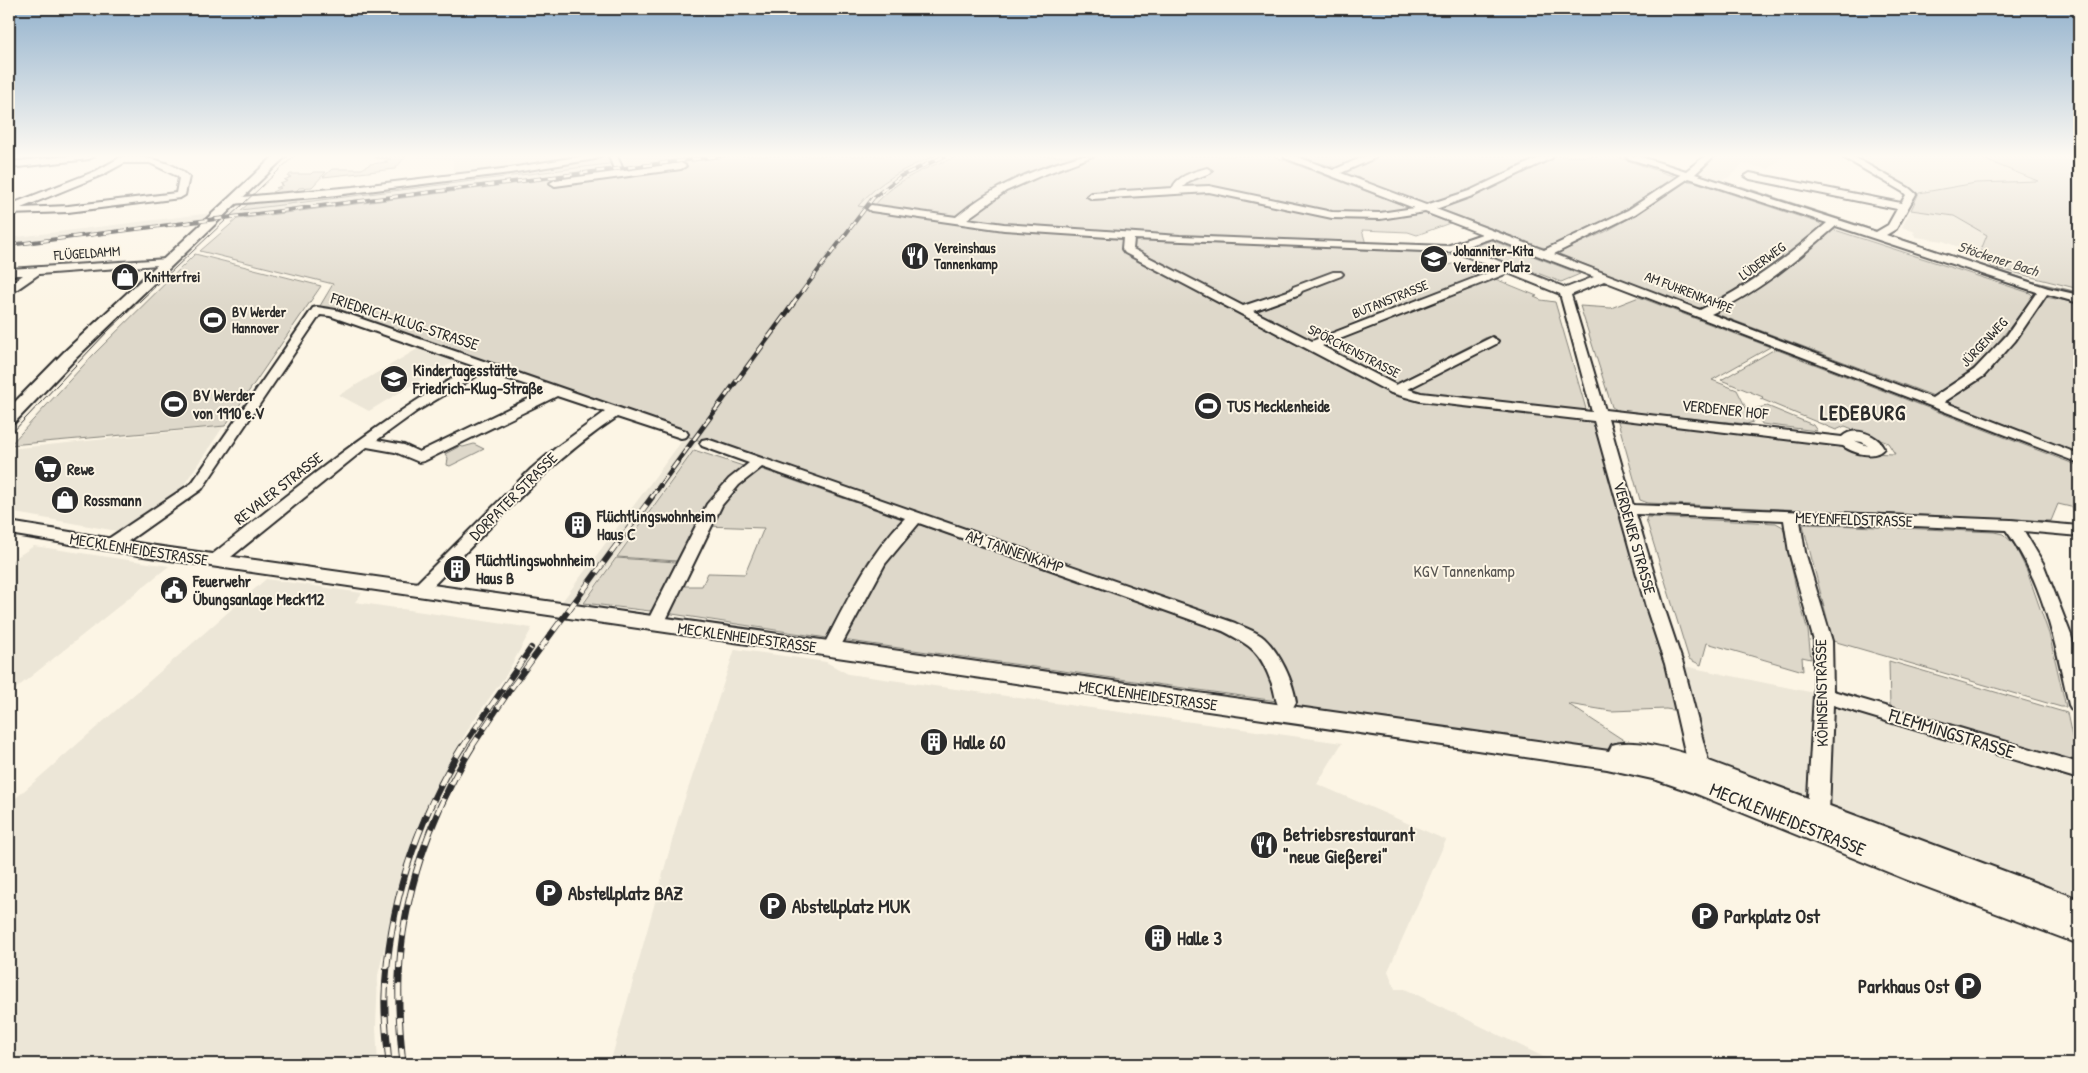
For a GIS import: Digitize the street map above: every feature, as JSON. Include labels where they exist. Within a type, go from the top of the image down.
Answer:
[{"type":"main road","points":[[12,411],[226,206]]},
{"type":"main road","name":"MECKLENHEIDESTRASSE","points":[[9,528],[112,545],[831,650],[1487,742],[1607,760],[1658,772],[1701,777],[1818,813],[2079,911]]},
{"type":"main road","name":"MECKLENHEIDESTRASSE","points":[[1701,777],[1923,874],[2079,931]]},
{"type":"street","points":[[9,210],[68,209],[91,206]]},
{"type":"street","points":[[958,221],[974,206]]},
{"type":"street","points":[[1287,206],[1349,217],[1380,216],[1434,206]]},
{"type":"street","name":"AM FUHRENKAMPE","points":[[1419,206],[1935,402],[2079,459]]},
{"type":"street","points":[[1545,254],[1589,236],[1642,206]]},
{"type":"street","points":[[1785,206],[1834,222],[1881,234],[2044,290],[2079,299]]},
{"type":"street","points":[[1881,234],[1892,227],[1904,207],[1899,206]]},
{"type":"street","points":[[871,208],[958,221],[1129,237],[1292,244],[1456,248],[1566,292],[1604,277]]},
{"type":"street","name":"LÜDERWEG","points":[[1701,314],[1747,292],[1782,267],[1834,222]]},
{"type":"street","points":[[1456,248],[1492,234]]},
{"type":"street","name":"SPÖRCKENSTRASSE","points":[[1129,237],[1126,249],[1129,251],[1396,390],[1420,397],[1599,415]]},
{"type":"street","name":"FLÜGELDAMM","points":[[9,272],[167,262]]},
{"type":"street","name":"BUTANSTRASSE","points":[[1311,346],[1507,268]]},
{"type":"street","points":[[9,290],[35,271]]},
{"type":"street","points":[[1243,310],[1296,292],[1297,289],[1337,274]]},
{"type":"street","name":"JÜRGENWEG","points":[[1935,402],[1979,373],[2011,338],[2044,290]]},
{"type":"street","name":"VERDENER STRASSE","points":[[1566,292],[1565,296],[1599,415],[1628,509],[1655,607],[1674,664],[1701,777]]},
{"type":"street","name":"FRIEDRICH-KLUG-STRASSE","points":[[112,545],[197,486],[317,311],[332,313],[681,434]]},
{"type":"street","points":[[1396,390],[1492,341]]},
{"type":"street","name":"REVALER STRASSE","points":[[215,560],[363,442],[436,392],[484,366]]},
{"type":"street","points":[[363,442],[399,448],[419,458],[556,391]]},
{"type":"street","name":"DORPATER STRASSE","points":[[419,590],[556,453],[589,427],[616,411]]},
{"type":"street","name":"VERDENER HOF","points":[[1599,415],[1848,442]]},
{"type":"street","name":"AM TANNENKAMP","points":[[707,443],[1229,627],[1257,642],[1282,682],[1286,692],[1286,702]]},
{"type":"street","points":[[656,624],[715,504],[734,482],[759,462]]},
{"type":"street","name":"MEYENFELDSTRASSE","points":[[1628,509],[2011,525],[2079,531]]},
{"type":"street","name":"KÖHNSENSTRASSE","points":[[1791,516],[1798,552],[1823,641],[1824,695],[1818,813]]},
{"type":"street","points":[[831,650],[878,559],[916,517]]},
{"type":"street","points":[[2011,525],[2024,540],[2033,556],[2052,606],[2068,656],[2079,705]]},
{"type":"street","name":"FLEMMINGSTRASSE","points":[[1824,695],[2079,771]]},
{"type":"shaded area","points":[[268,206],[335,206],[9,247],[9,238]]},
{"type":"shaded area","points":[[857,206],[873,206],[834,255],[580,606],[561,603]]},
{"type":"shaded area","points":[[1911,210],[1954,216],[1987,235],[1979,255],[1943,241],[1916,237],[1913,233],[1915,232],[1902,227]]},
{"type":"shaded area","name":"Kindertagesstätte Friedrich-Klug-Straße","points":[[421,347],[458,360],[369,411],[339,395]]},
{"type":"shaded area","points":[[223,427],[181,489],[117,531],[9,512],[9,449]]},
{"type":"shaded area","points":[[34,546],[169,566],[9,694],[9,562]]},
{"type":"shaded area","points":[[266,579],[362,593],[355,602],[532,628],[506,675],[473,721],[453,755],[416,830],[402,872],[378,975],[376,1027],[378,1064],[9,1064],[9,804]]},
{"type":"shaded area","points":[[735,649],[826,662],[848,674],[1342,743],[1317,784],[1446,840],[1388,971],[1395,989],[1405,989],[1558,1064],[610,1064],[679,816]]},
{"type":"shaded area","points":[[1674,664],[1824,695],[2079,771],[2079,911],[1700,768]]},
{"type":"green space","points":[[246,206],[272,206],[241,210]]},
{"type":"green space","name":"KGV Tannenkamp","points":[[339,206],[858,206],[958,221],[1129,237],[1127,249],[1396,390],[1600,417],[1685,712],[1666,709],[1611,711],[1568,704],[1628,743],[1632,752],[1487,742],[1285,714],[1257,642],[707,443],[317,311],[333,284],[200,251],[237,219]]},
{"type":"green space","points":[[875,206],[970,206],[956,217]]},
{"type":"green space","points":[[983,206],[1405,206],[1450,223],[1417,235],[1408,232],[1362,230],[1366,244],[1065,230],[966,219]]},
{"type":"green space","points":[[1443,206],[1631,206],[1598,227],[1549,248],[1540,247],[1438,208]]},
{"type":"green space","points":[[1649,206],[1768,206],[1823,226],[1760,278],[1704,308],[1688,307],[1557,253],[1605,232]]},
{"type":"green space","points":[[1913,206],[2079,206],[2079,289],[1992,267],[1979,255],[1987,235],[1954,216],[1911,210]]},
{"type":"green space","points":[[1832,229],[2030,293],[2033,296],[1990,352],[1964,376],[1934,396],[1714,313],[1779,275]]},
{"type":"green space","points":[[1142,240],[1446,251],[1453,254],[1435,261],[1446,266],[1456,263],[1474,270],[1468,272],[1478,276],[1313,341],[1306,340],[1132,250],[1134,242]]},
{"type":"green space","points":[[1491,240],[1580,274],[1561,282],[1527,269],[1523,271],[1513,267],[1516,265],[1507,261],[1513,264],[1510,265],[1495,260],[1498,258],[1492,258],[1480,254],[1483,252],[1469,249]]},
{"type":"green space","name":"BV Werder Hannover","points":[[195,254],[321,286],[225,426],[10,445],[93,355]]},
{"type":"green space","points":[[1493,278],[1537,296],[1534,297],[1541,300],[1555,302],[1586,409],[1583,412],[1425,394],[1412,390],[1412,387],[1499,342],[1487,337],[1397,383],[1388,383],[1322,347]]},
{"type":"green space","points":[[1639,297],[1770,347],[1712,380],[1737,390],[1753,422],[1747,424],[1619,411],[1612,407],[1580,306],[1611,308]]},
{"type":"green space","points":[[2045,297],[2079,303],[2079,453],[1950,403],[1947,400],[1977,379],[2009,348]]},
{"type":"green space","points":[[1775,349],[2079,466],[2079,509],[2058,504],[2051,521],[1648,503],[1640,500],[1617,418],[1829,442],[1862,453],[1895,454],[1888,443],[1845,426],[1836,430],[1721,380]]},
{"type":"green space","points":[[1767,406],[1813,425],[1817,431],[1762,424],[1754,409]]},
{"type":"green space","points":[[474,444],[484,449],[450,466],[447,465],[448,458],[445,454],[460,446]]},
{"type":"green space","points":[[694,450],[743,466],[712,497],[677,561],[617,557]]},
{"type":"green space","points":[[758,468],[902,519],[902,522],[868,561],[827,638],[666,613],[679,586],[702,586],[708,573],[745,574],[764,528],[706,526],[731,488]]},
{"type":"green space","points":[[1647,517],[1776,523],[1783,527],[1797,593],[1808,631],[1811,659],[1802,657],[1803,671],[1707,643],[1701,665],[1689,659],[1646,519]]},
{"type":"green space","points":[[918,524],[1215,629],[1249,646],[1272,675],[1277,701],[842,640],[893,548]]},
{"type":"green space","points":[[1803,525],[1994,532],[2003,534],[2014,544],[2027,571],[2049,634],[2066,707],[1833,641]]},
{"type":"green space","points":[[616,558],[676,562],[654,607],[650,611],[584,603]]},
{"type":"green space","points":[[1889,661],[2067,713],[2077,760],[2070,762],[1890,707]]},
{"type":"waterway","name":"Stöckener Bach","points":[[1799,206],[2032,282],[2079,293]]},
{"type":"tram line","points":[[9,436],[108,331],[241,206]]},
{"type":"railway","points":[[9,245],[320,206]]},
{"type":"railway","points":[[792,305],[867,206]]},
{"type":"railway","points":[[651,498],[793,304]]},
{"type":"railway","points":[[471,748],[509,691],[652,497]]},
{"type":"railway","points":[[462,748],[531,648]]},
{"type":"railway","points":[[389,1064],[385,1021],[385,995],[387,962],[399,898],[407,866],[418,835],[431,805],[462,747]]},
{"type":"railway","points":[[403,1064],[399,1020],[399,977],[401,947],[412,887],[431,828],[443,800],[472,747]]},
{"type":"place","name":"Vereinshaus Tannenkamp","points":[[915,256]]},
{"type":"place","name":"Johanniter-Kita Verdener Platz","points":[[1434,259]]},
{"type":"place","name":"Knitterfrei","points":[[125,277]]},
{"type":"place","name":"BV Werder Hannover","points":[[213,320]]},
{"type":"place","name":"Kindertagesstätte Friedrich-Klug-Straße","points":[[394,379]]},
{"type":"place","name":"BV Werder von 1910 e.V","points":[[174,404]]},
{"type":"place","name":"TUS Mecklenheide","points":[[1208,406]]},
{"type":"place","name":"Rewe","points":[[48,469]]},
{"type":"place","name":"Rossmann","points":[[65,500]]},
{"type":"place","name":"Flüchtlingswohnheim Haus C","points":[[578,525]]},
{"type":"place","name":"Flüchtlingswohnheim Haus B","points":[[457,569]]},
{"type":"place","name":"Feuerwehr Übungsanlage Meck112","points":[[174,590]]},
{"type":"place","name":"Halle 60","points":[[934,742]]},
{"type":"place","name":"Betriebsrestaurant \"neue Gießerei\"","points":[[1264,845]]},
{"type":"place","name":"Abstellplatz BAZ","points":[[549,893]]},
{"type":"place","name":"Abstellplatz MUK","points":[[773,906]]},
{"type":"place","name":"Parkplatz Ost","points":[[1705,916]]},
{"type":"place","name":"Halle 3","points":[[1158,938]]},
{"type":"place","name":"Parkhaus Ost","points":[[1968,986]]},
{"type":"district","name":"LEDEBURG","points":[[1863,413]]}]
